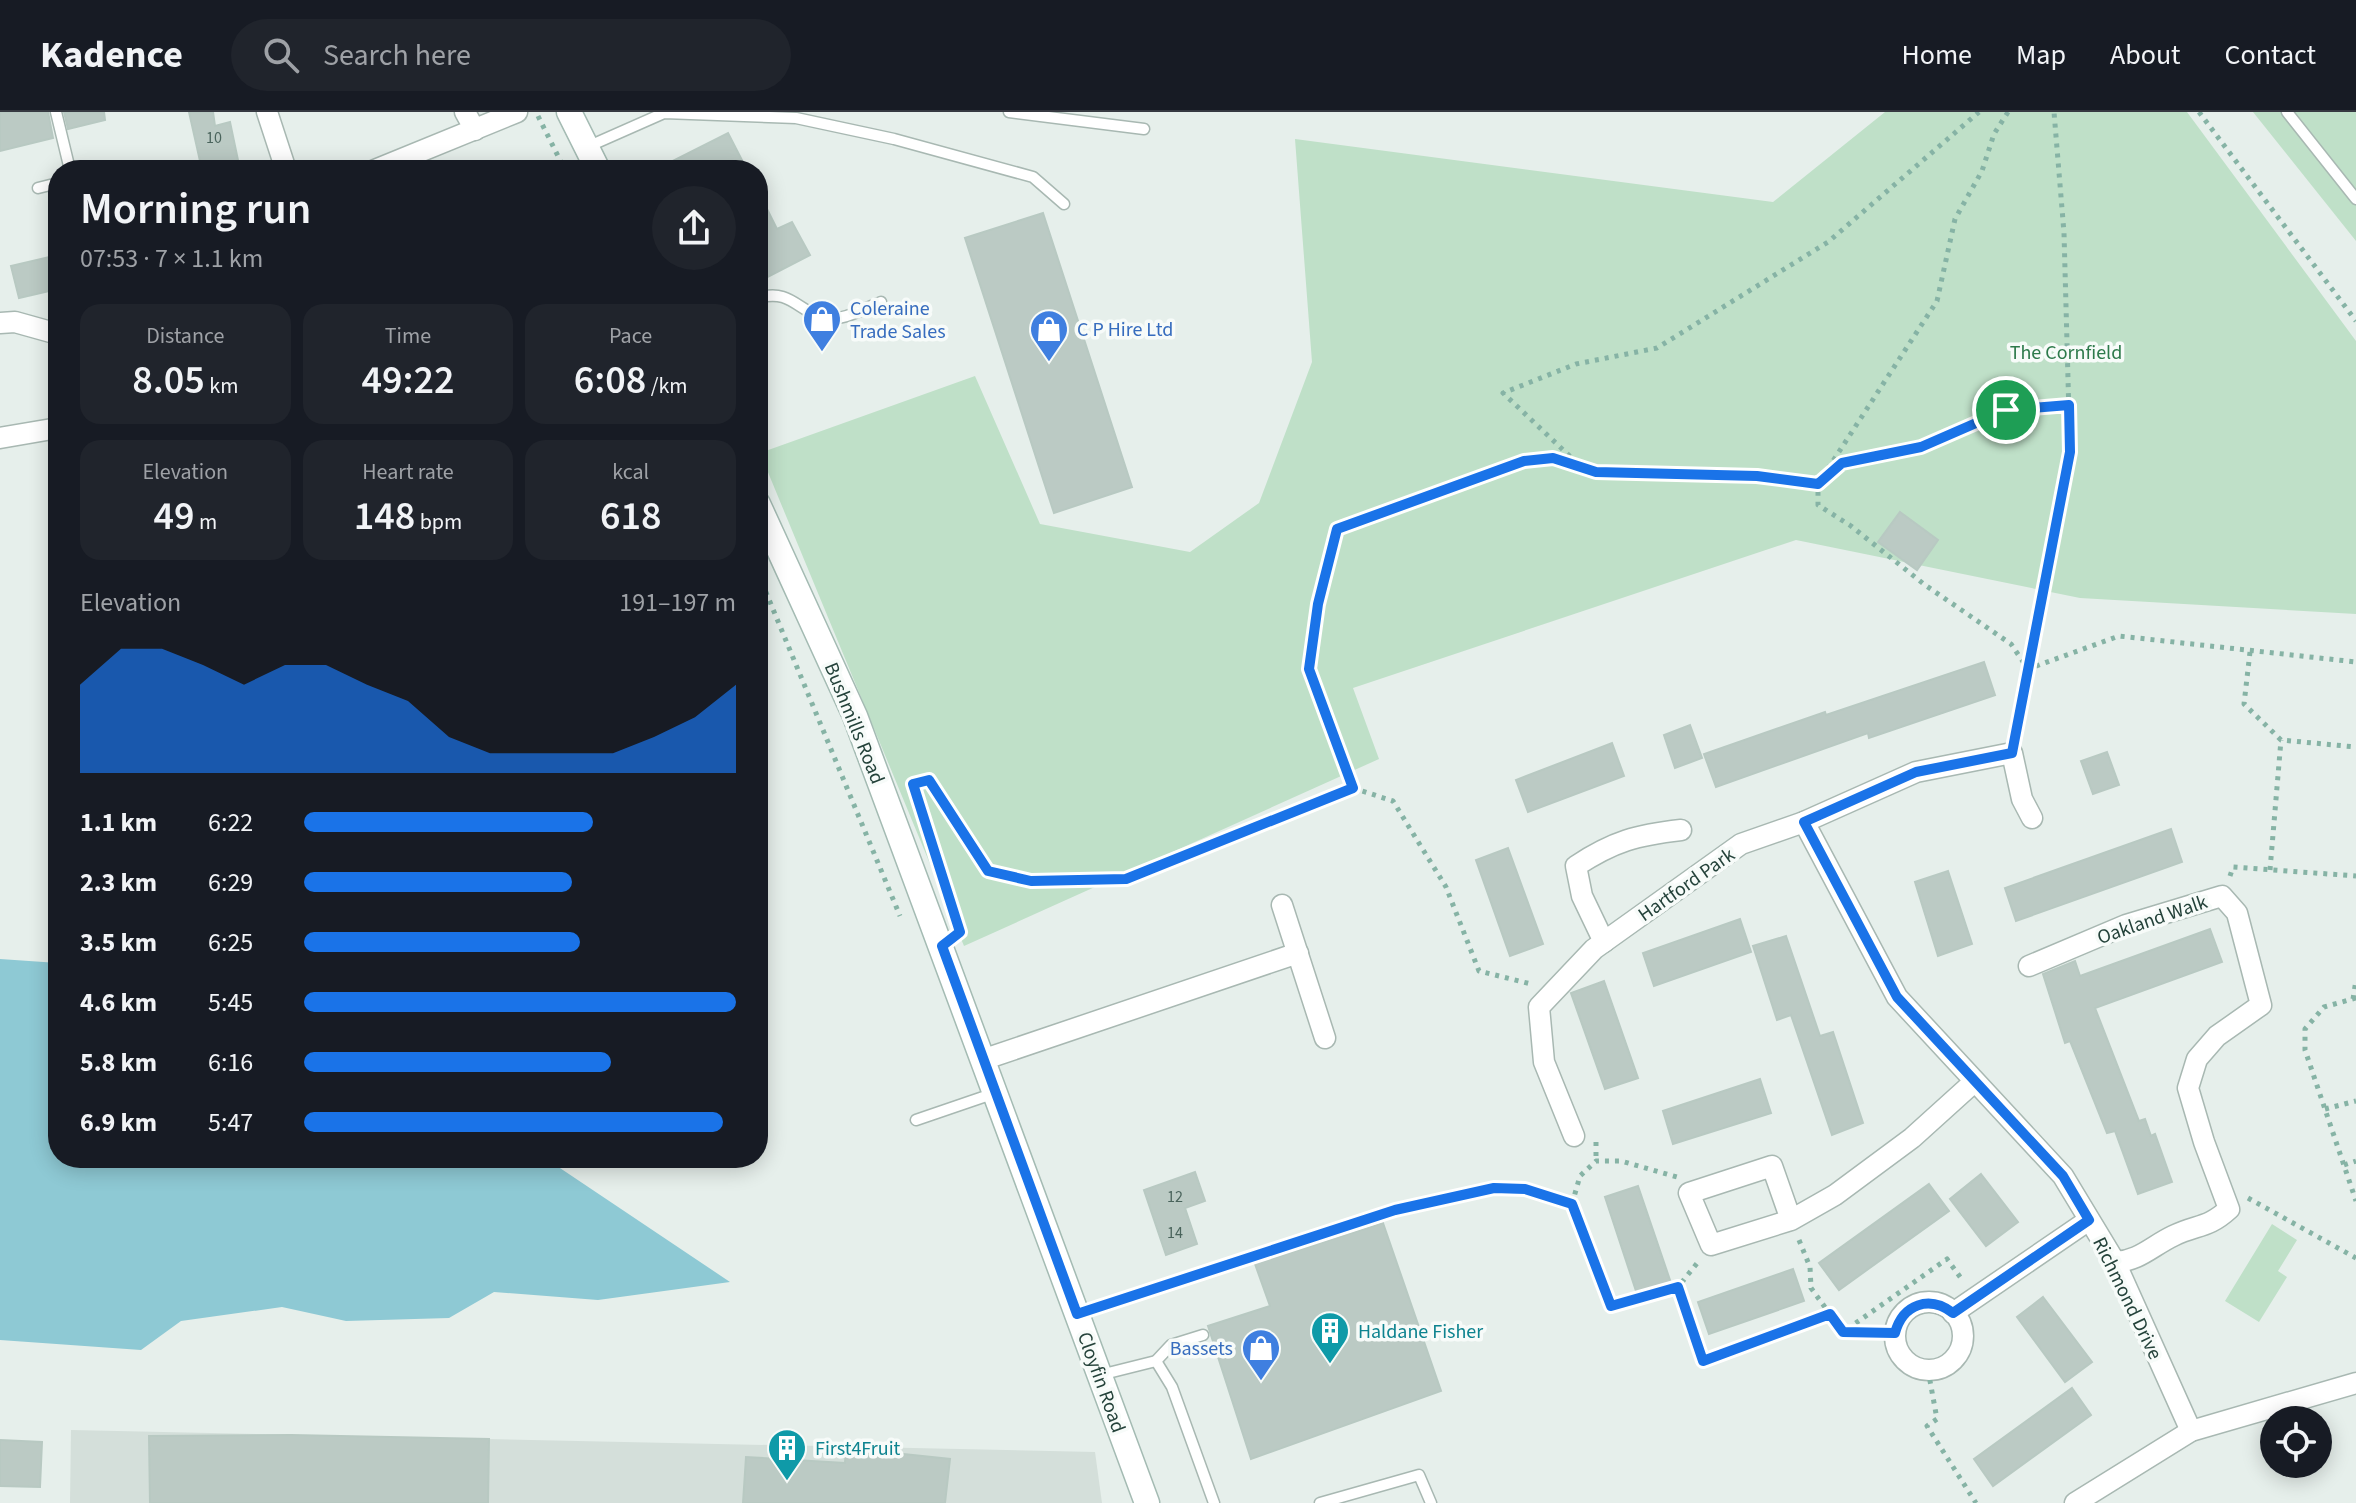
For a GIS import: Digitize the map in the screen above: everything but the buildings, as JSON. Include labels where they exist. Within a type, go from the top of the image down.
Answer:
[{"type":"main road","points":[[569,112],[593,160]]},
{"type":"main road","name":"Bushmills Road","points":[[768,526],[855,716],[942,946]]},
{"type":"main road","name":"Cloyfin Road","points":[[942,946],[1147,1503]]},
{"type":"street","points":[[267,112],[283,160]]},
{"type":"street","points":[[394,160],[470,121],[517,112]]},
{"type":"street","points":[[0,323],[15,322],[48,331]]},
{"type":"street","points":[[0,438],[48,430]]},
{"type":"street","points":[[2012,753],[2022,799],[2032,818]]},
{"type":"street","name":"Hartford Park","points":[[1574,1136],[1544,1062],[1539,1007],[1604,942],[1741,844],[1804,822],[1916,772],[2012,753]]},
{"type":"street","name":"Richmond Drive","points":[[1804,822],[1897,997],[2063,1176],[2115,1262],[2191,1431]]},
{"type":"street","points":[[1604,942],[1582,896],[1576,866],[1607,845],[1637,835],[1681,830]]},
{"type":"street","name":"Oakland Walk","points":[[2029,966],[2126,925],[2222,896],[2237,913],[2261,1005],[2217,1036],[2197,1059],[2188,1088],[2229,1209],[2214,1223],[2174,1235],[2132,1261],[2115,1262]]},
{"type":"street","points":[[1282,905],[1325,1038]]},
{"type":"street","points":[[985,1059],[1298,953]]},
{"type":"street","points":[[1791,1220],[1772,1166],[1689,1193],[1711,1245],[1791,1220],[1835,1195],[1912,1138],[1974,1082]]},
{"type":"street","points":[[1953,1313],[2089,1220]]},
{"type":"street","points":[[1934,1303],[1953,1313],[1963,1333],[1957,1355],[1939,1369],[1928,1370],[1907,1362],[1900,1354],[1895,1333],[1904,1313],[1913,1307],[1934,1303]]},
{"type":"street","points":[[2075,1503],[2191,1431],[2356,1383]]},
{"type":"lane","points":[[56,112],[68,160]]},
{"type":"lane","points":[[1009,112],[1144,129]]},
{"type":"lane","points":[[2287,112],[2355,196]]},
{"type":"lane","points":[[587,147],[664,113],[796,118],[894,139],[1033,177],[1064,204]]},
{"type":"lane","points":[[38,188],[48,186]]},
{"type":"lane","points":[[768,298],[788,297],[824,318],[843,317],[881,302]]},
{"type":"lane","points":[[916,1120],[997,1093]]},
{"type":"lane","points":[[1100,1375],[1156,1361],[1171,1345],[1203,1335]]},
{"type":"lane","points":[[1156,1361],[1172,1387],[1214,1503]]},
{"type":"lane","points":[[1320,1503],[1419,1475],[1431,1503]]},
{"type":"path","points":[[536,112],[560,160]]},
{"type":"path","points":[[1578,464],[1503,393],[1576,364],[1657,348],[1828,242],[1979,112]]},
{"type":"path","points":[[2008,112],[1994,134],[1982,171],[1955,219],[1937,301],[1818,484],[1818,505],[2011,644],[2028,669]]},
{"type":"path","points":[[2012,753],[2070,452],[2064,233],[2054,112]]},
{"type":"path","points":[[2199,112],[2356,321]]},
{"type":"path","points":[[1353,788],[1309,669],[1318,604],[1337,529],[1524,461],[1553,458],[1596,472],[1757,476],[1818,484],[1842,463],[1921,447],[2006,410],[2069,405]]},
{"type":"path","points":[[2028,669],[2119,636],[2356,662]]},
{"type":"path","points":[[2250,652],[2244,704],[2281,740],[2356,747]]},
{"type":"path","points":[[2270,870],[2281,740]]},
{"type":"path","points":[[937,858],[913,784],[929,780],[988,871],[1031,881],[1126,879],[1353,788],[1393,801],[1446,887],[1479,971],[1554,990]]},
{"type":"path","points":[[2222,896],[2233,867],[2356,876]]},
{"type":"path","points":[[2356,980],[2354,998],[2324,1007],[2305,1029],[2305,1050],[2356,1201]]},
{"type":"path","points":[[2325,1109],[2356,1101]]},
{"type":"path","points":[[1689,1193],[1676,1175],[1621,1161],[1596,1161],[1580,1176],[1572,1204],[1611,1306],[1678,1287],[1711,1245]]},
{"type":"path","points":[[2344,1165],[2356,1161]]},
{"type":"path","points":[[2219,1182],[2356,1258]]},
{"type":"path","points":[[1077,1314],[1409,1207],[1494,1188],[1525,1189],[1572,1204]]},
{"type":"path","points":[[1791,1220],[1810,1267],[1811,1288],[1843,1332]]},
{"type":"path","points":[[1843,1332],[1947,1259],[1975,1298]]},
{"type":"path","points":[[1678,1287],[1703,1361],[1830,1314]]},
{"type":"path","points":[[1843,1332],[1895,1333]]},
{"type":"path","points":[[1928,1370],[1937,1419],[1927,1426],[1976,1503]]},
{"type":"shaded area","points":[[71,1430],[1095,1452],[1102,1503],[70,1503]]},
{"type":"green space","name":"The Cornfield","points":[[1885,112],[2187,112],[2356,341],[2356,614],[2080,598],[1796,540],[1353,688],[1379,759],[964,946],[768,472],[768,450],[975,376],[1040,524],[1190,552],[1259,503],[1312,362],[1295,139],[1773,202]]},
{"type":"green space","points":[[2253,112],[2356,112],[2356,241]]},
{"type":"green space","points":[[2272,1224],[2297,1240],[2278,1271],[2287,1277],[2259,1322],[2225,1301]]},
{"type":"water","points":[[0,959],[48,962],[48,1168],[560,1168],[730,1282],[598,1300],[494,1292],[449,1318],[346,1321],[282,1307],[181,1321],[141,1350],[0,1340]]},
{"type":"place","name":"Coleraine Trade Sales","points":[[822,353]]},
{"type":"place","name":"C P Hire Ltd","points":[[1049,363]]},
{"type":"place","name":"Haldane Fisher","points":[[1330,1365]]},
{"type":"place","name":"Bassets","points":[[1261,1382]]},
{"type":"place","name":"First4Fruit","points":[[787,1482]]},
{"type":"route","points":[[2069,405],[2070,452],[2012,753],[1916,772],[1804,822],[1897,997],[2063,1176],[2089,1220],[1953,1313],[1944,1306],[1923,1303],[1904,1313],[1895,1333],[1843,1332],[1830,1314],[1703,1361],[1678,1287],[1611,1306],[1572,1204],[1525,1189],[1494,1188],[1395,1210],[1077,1314],[942,946],[960,932],[913,784],[929,780],[988,871],[1031,881],[1126,879],[1353,788],[1309,669],[1318,604],[1337,529],[1524,461],[1553,458],[1596,472],[1757,476],[1818,484],[1842,463],[1921,447],[2006,410],[2069,405]]}]
